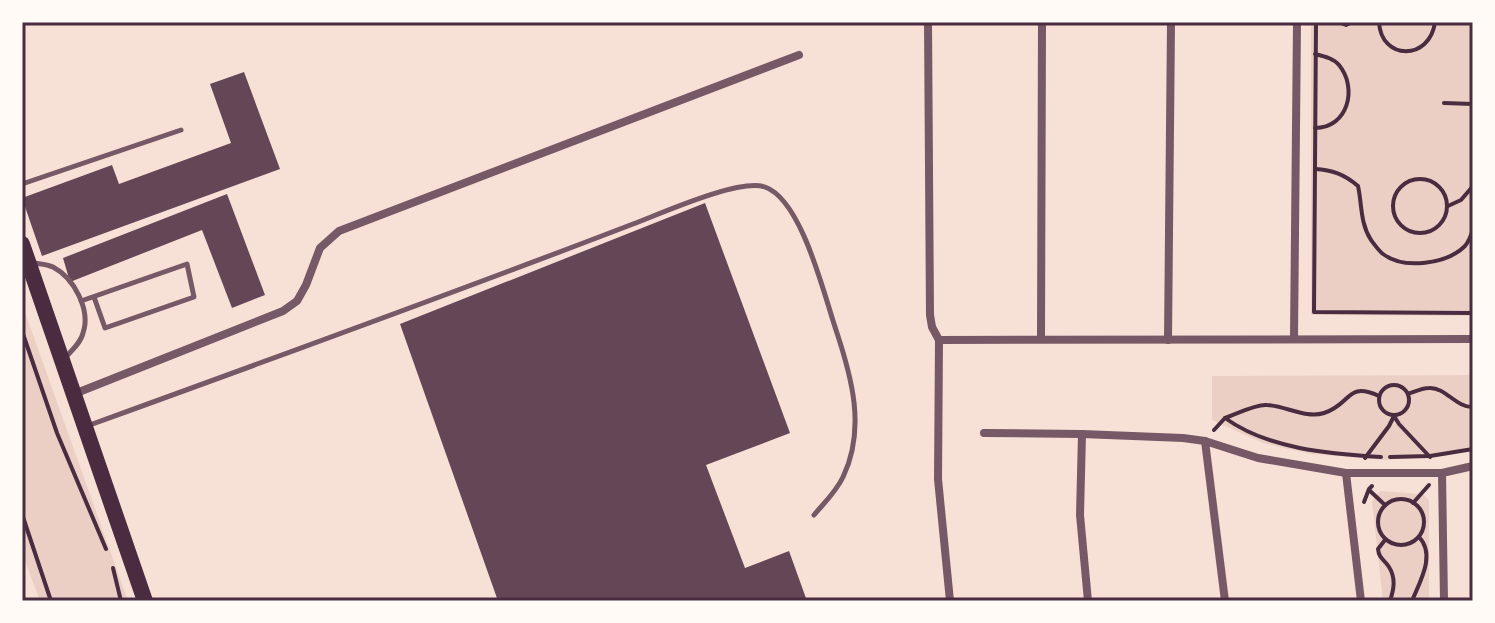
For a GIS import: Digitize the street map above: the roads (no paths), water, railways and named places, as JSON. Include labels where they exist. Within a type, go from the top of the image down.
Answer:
[{"type":"main road","points":[[22,244],[145,601]]},
{"type":"street","points":[[928,22],[930,315],[939,340],[938,479],[950,601]]},
{"type":"street","points":[[1041,339],[1042,22]]},
{"type":"street","points":[[1168,340],[1171,22]]},
{"type":"street","points":[[1294,339],[1297,22]]},
{"type":"street","points":[[74,394],[283,311],[297,301],[320,248],[339,231],[799,55]]},
{"type":"street","points":[[939,340],[1473,339]]},
{"type":"street","points":[[984,433],[1183,438],[1205,441],[1258,458],[1346,473],[1442,473],[1473,466]]},
{"type":"street","points":[[1082,434],[1080,515],[1088,601]]},
{"type":"street","points":[[1205,441],[1225,601]]},
{"type":"street","points":[[1346,473],[1361,601]]},
{"type":"street","points":[[1442,473],[1444,601]]},
{"type":"lane","points":[[22,184],[181,130]]},
{"type":"lane","points":[[86,426],[372,323],[679,206],[734,188],[763,186],[778,194],[791,210],[805,237],[848,367],[854,402],[855,437],[850,459],[832,495],[814,515]]},
{"type":"lane","points":[[29,263],[51,265],[62,273],[81,301],[85,322],[83,336],[63,361]]},
{"type":"lane","points":[[81,301],[187,264],[194,297],[105,328],[94,297]]}]
